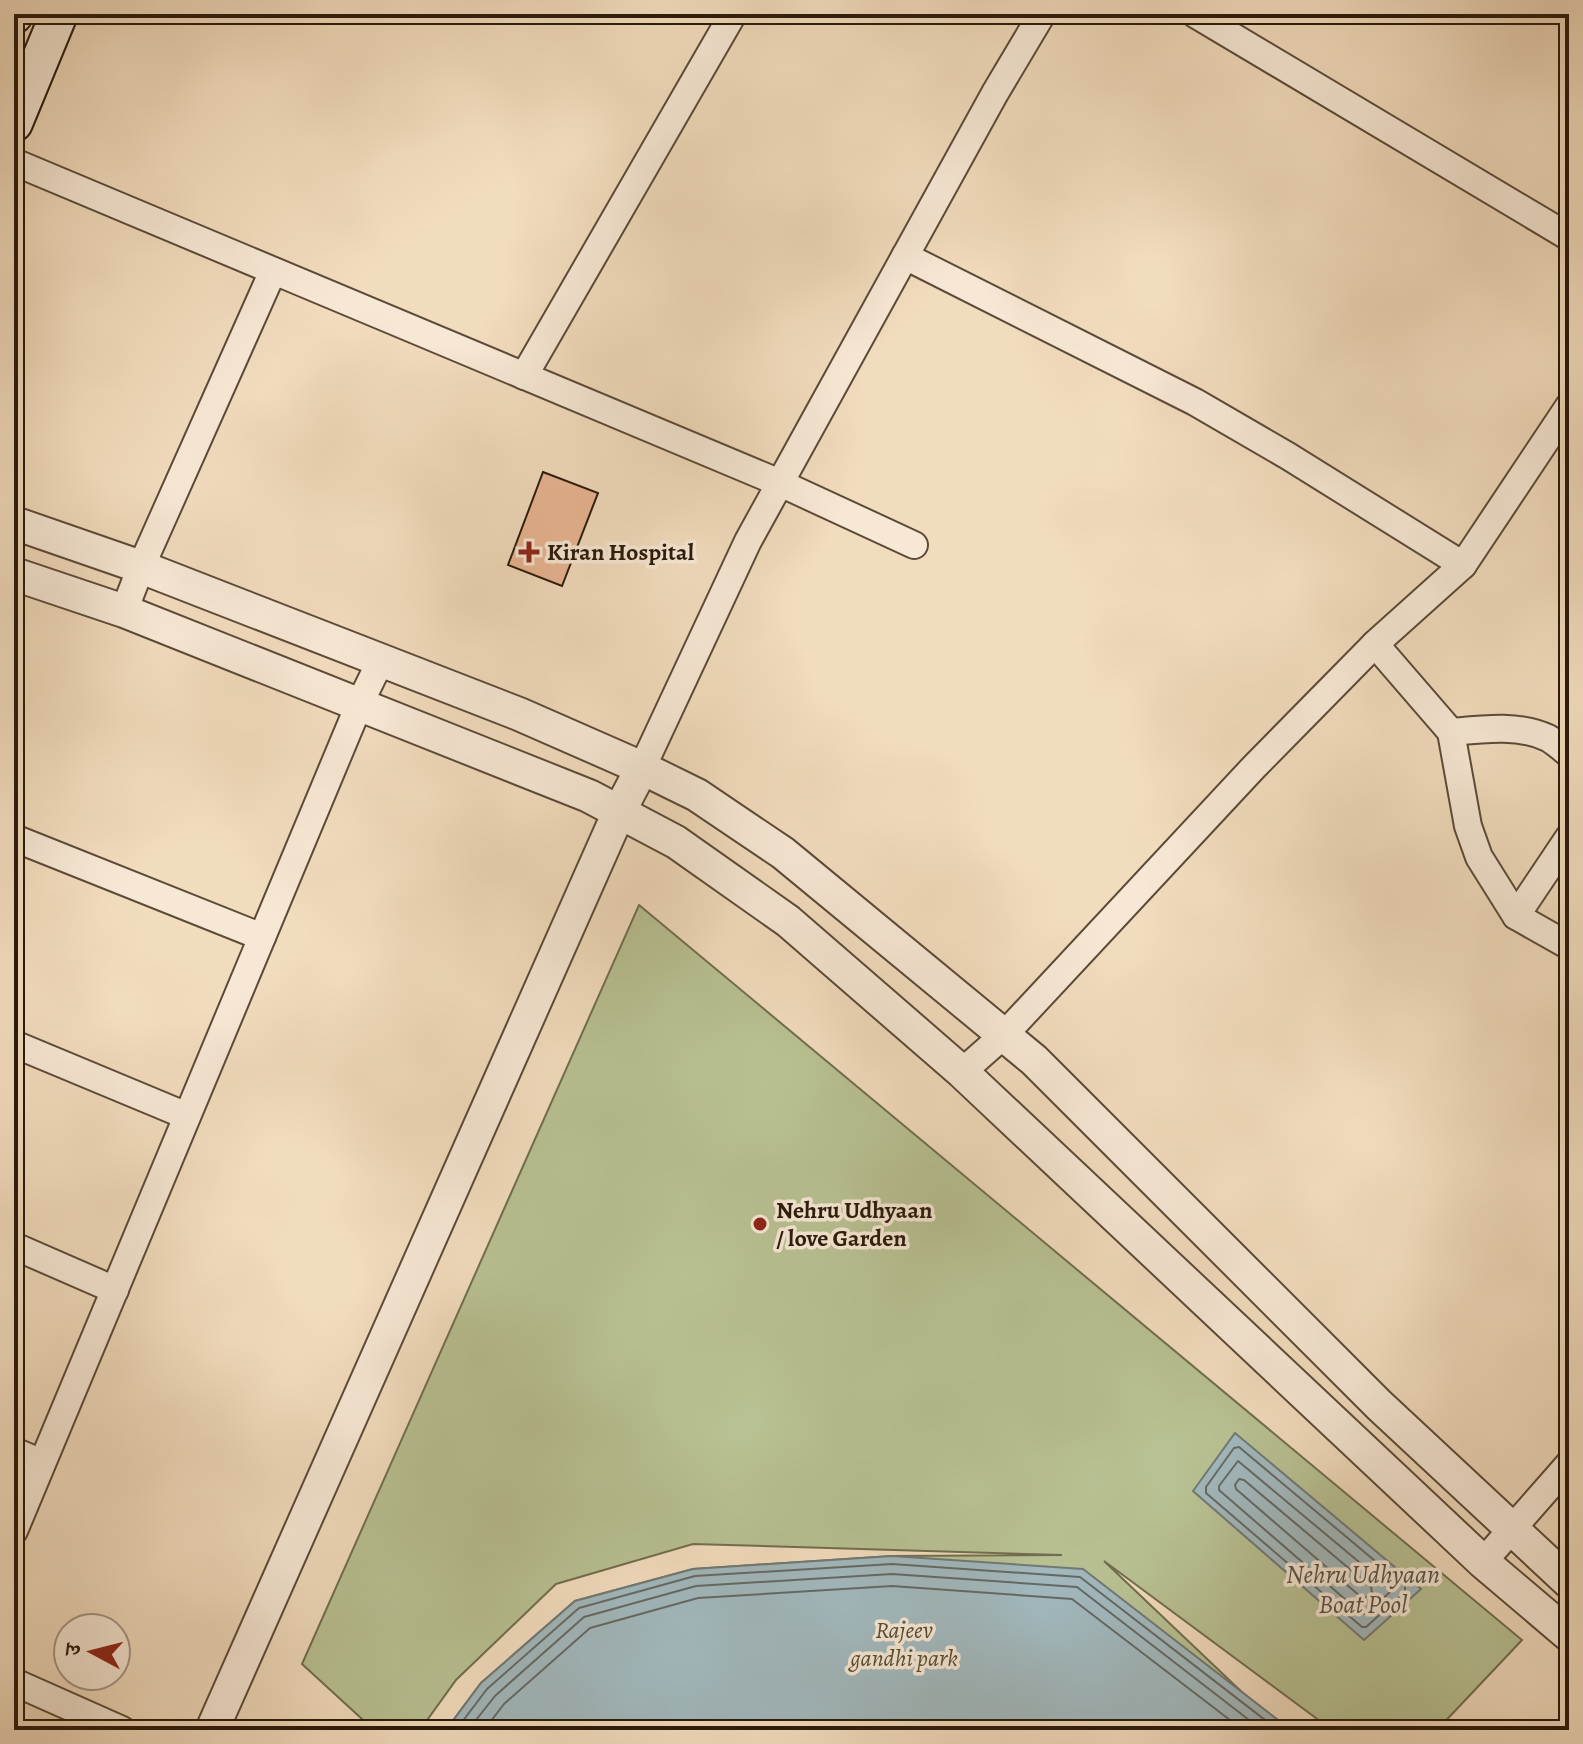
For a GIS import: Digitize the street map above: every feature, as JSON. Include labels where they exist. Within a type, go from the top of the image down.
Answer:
[{"type":"main road","points":[[14,123],[59,14]]},
{"type":"street","points":[[524,376],[733,14]]},
{"type":"street","points":[[212,1730],[619,812],[748,541],[1042,14]]},
{"type":"street","points":[[1195,14],[1569,237]]},
{"type":"street","points":[[14,162],[780,483],[914,545]]},
{"type":"street","points":[[905,256],[1195,402],[1463,565]]},
{"type":"street","points":[[124,611],[273,271]]},
{"type":"street","points":[[962,1072],[1005,1034],[1254,767],[1375,644],[1463,565],[1569,406]]},
{"type":"street","points":[[14,523],[141,567],[519,714],[697,795],[783,853],[1005,1034],[1379,1405],[1569,1582]]},
{"type":"street","points":[[14,574],[124,611],[589,796],[676,842],[788,921],[962,1072],[1483,1562],[1569,1635]]},
{"type":"street","points":[[1375,644],[1451,732],[1468,826],[1479,857],[1516,916],[1569,946]]},
{"type":"street","points":[[14,1531],[359,705],[381,660]]},
{"type":"street","points":[[1451,732],[1489,728],[1521,731],[1548,738],[1569,754]]},
{"type":"street","points":[[1516,916],[1569,837]]},
{"type":"street","points":[[14,838],[262,937]]},
{"type":"street","points":[[14,1044],[187,1116]]},
{"type":"street","points":[[14,1246],[115,1290]]},
{"type":"street","points":[[14,1451],[42,1463]]},
{"type":"street","points":[[1483,1562],[1569,1464]]},
{"type":"street","points":[[14,1682],[122,1730]]},
{"type":"green space","name":"Nehru Udhyaan / love Garden","points":[[639,905],[1522,1640],[1437,1730],[1332,1730],[1104,1561],[1282,1730],[446,1730],[481,1683],[575,1601],[693,1569],[892,1556],[1062,1555],[693,1544],[556,1584],[456,1680],[420,1730],[374,1730],[302,1664]]},
{"type":"water","name":"Nehru Udhyaan Boat Pool","points":[[1235,1433],[1421,1589],[1364,1640],[1193,1491]]},
{"type":"water","name":"Rajeev gandhi park","points":[[892,1556],[1083,1569],[1291,1730],[446,1730],[481,1683],[575,1601],[693,1569]]},
{"type":"building","points":[[543,472],[598,493],[562,586],[508,565]]},
{"type":"place","name":"Kiran Hospital","points":[[529,552]]},
{"type":"place","name":"Nehru Udhyaan / love Garden","points":[[760,1224]]}]
